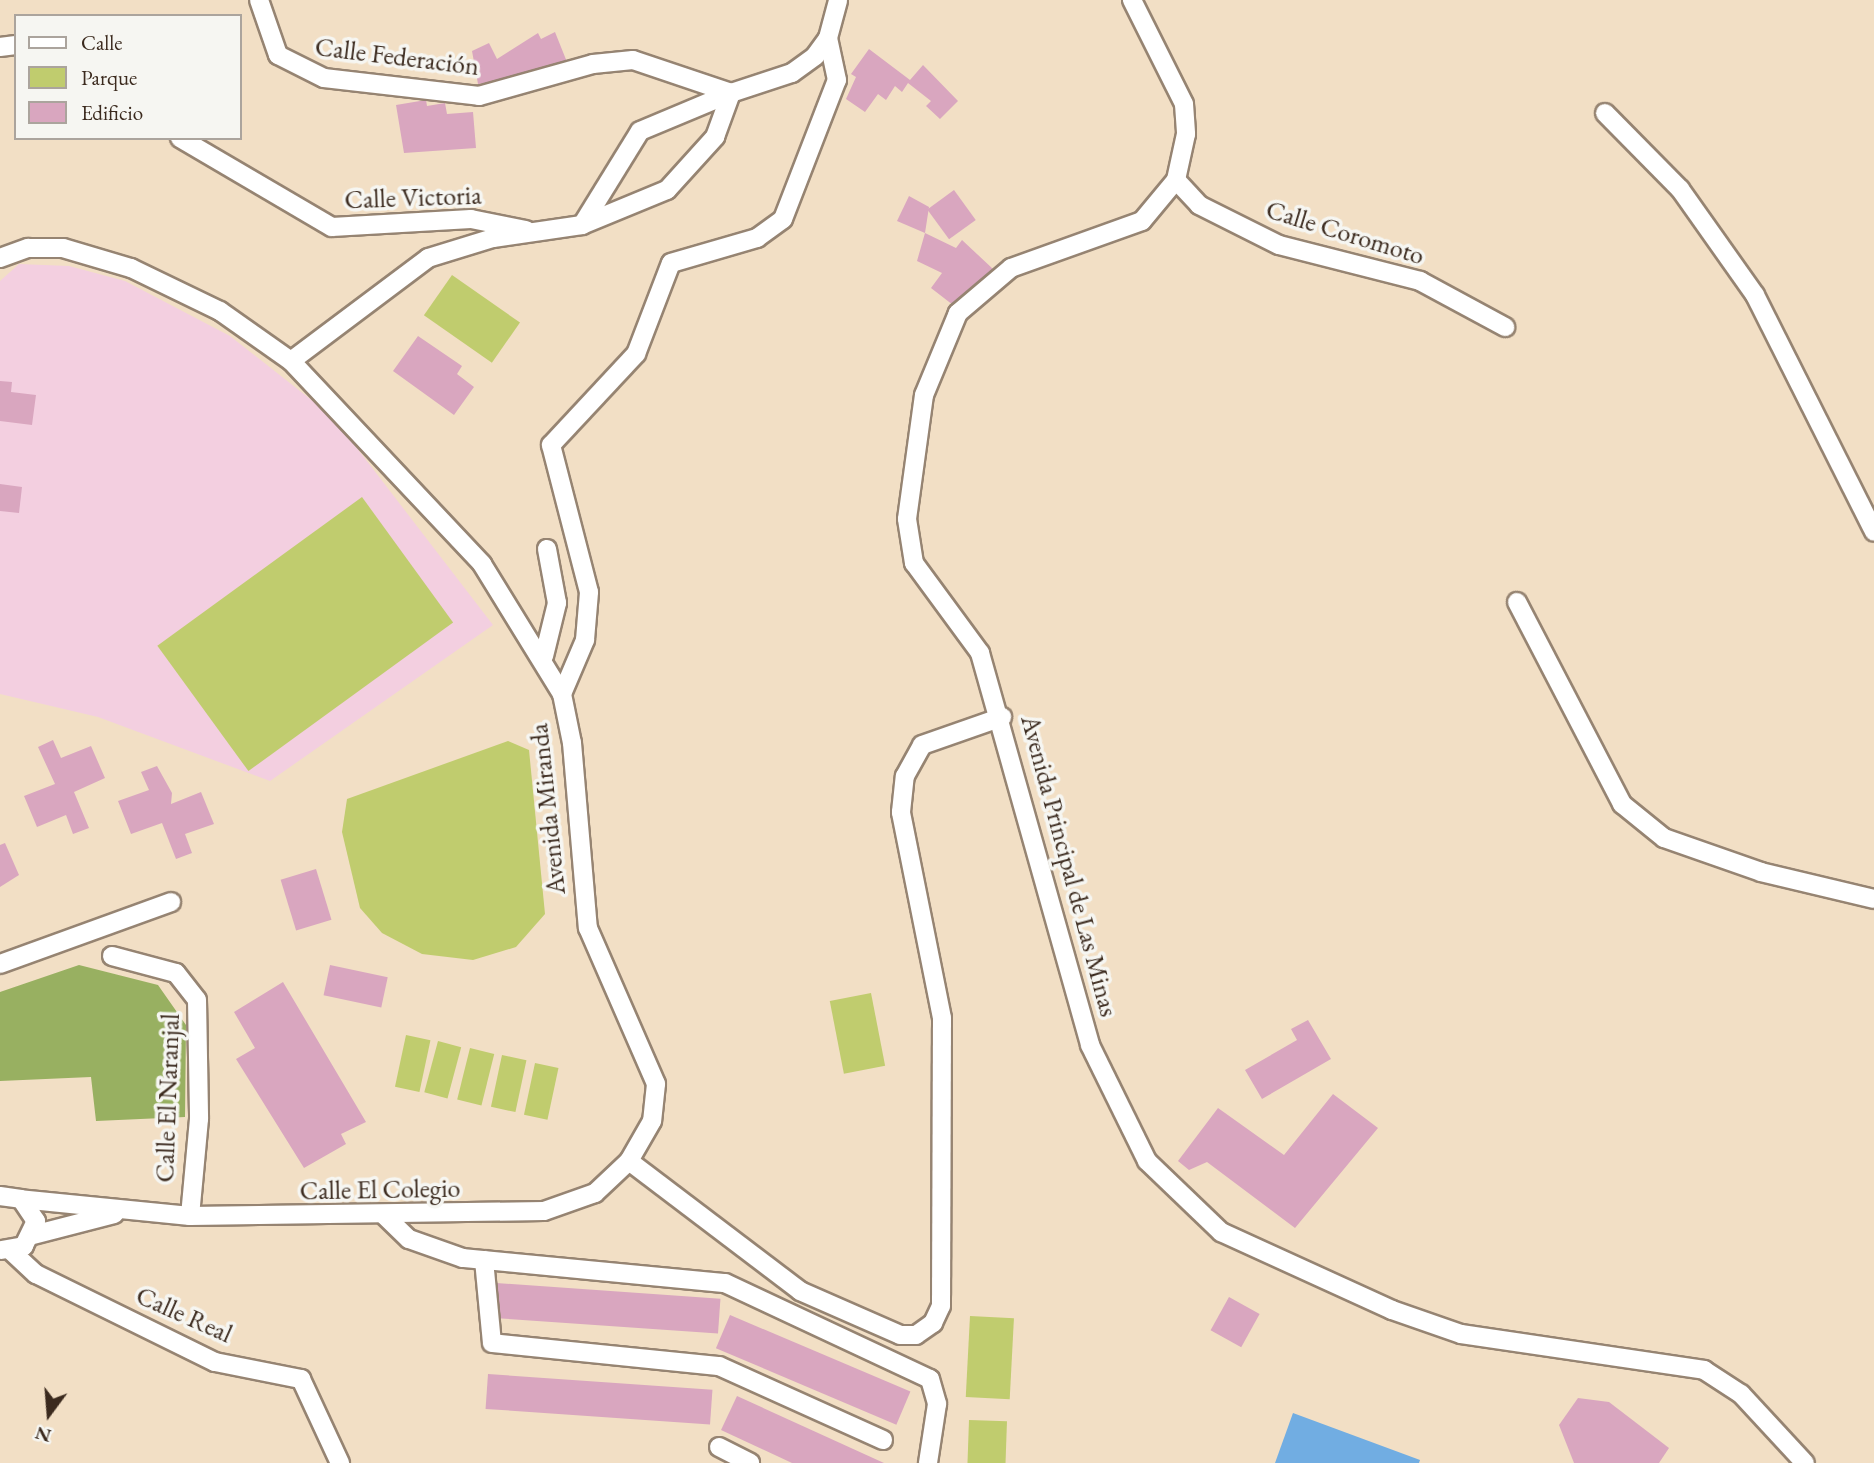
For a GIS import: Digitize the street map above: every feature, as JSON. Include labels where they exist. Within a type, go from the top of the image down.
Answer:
[{"type":"street","name":"Calle Federación","points":[[259,0],[278,55],[324,78],[479,96],[593,64],[633,60],[731,93]]},
{"type":"street","points":[[562,694],[585,639],[589,592],[551,445],[636,354],[671,263],[748,241],[780,223],[837,80],[828,38],[838,0]]},
{"type":"street","name":"Avenida Principal de Las Minas","points":[[1132,0],[1184,104],[1186,134],[1176,180],[1155,209],[1124,231],[1011,268],[958,313],[932,368],[910,484],[908,542],[914,563],[980,653],[1002,717],[1090,1045],[1147,1161],[1199,1216],[1357,1295],[1448,1331],[1704,1370],[1741,1394],[1805,1463]]},
{"type":"street","points":[[582,225],[640,131],[731,93],[792,73],[828,38]]},
{"type":"street","points":[[291,361],[428,258],[493,238],[543,234],[582,225],[639,206],[678,182],[715,137],[731,93]]},
{"type":"street","points":[[1605,113],[1680,189],[1755,295],[1874,532]]},
{"type":"street","name":"Calle Victoria","points":[[183,140],[332,227],[471,219],[543,234]]},
{"type":"street","name":"Calle Coromoto","points":[[1176,180],[1199,205],[1279,245],[1420,281],[1505,327]]},
{"type":"street","name":"Avenida Miranda","points":[[0,258],[28,248],[63,248],[131,268],[220,311],[291,361],[482,564],[544,656],[562,694],[572,743],[588,928],[656,1084],[652,1121],[629,1161]]},
{"type":"street","points":[[544,656],[557,603],[547,549]]},
{"type":"street","points":[[1517,602],[1622,804],[1664,838],[1761,872],[1874,899]]},
{"type":"street","points":[[629,1161],[800,1291],[900,1335],[916,1335],[933,1323],[941,1306],[942,1018],[901,812],[905,776],[922,745],[1002,717]]},
{"type":"street","points":[[0,964],[172,902]]},
{"type":"street","name":"Calle El Naranjal","points":[[112,956],[176,973],[197,1000],[199,1119],[190,1216]]},
{"type":"street","name":"Calle El Colegio","points":[[0,1196],[117,1213],[190,1216],[386,1216],[544,1211],[595,1193],[629,1161]]},
{"type":"street","points":[[21,1199],[34,1214],[33,1235]]},
{"type":"street","name":"Calle El Colegio","points":[[6,1251],[33,1235],[117,1213]]},
{"type":"street","points":[[386,1216],[409,1239],[484,1260],[725,1283],[929,1379],[937,1404],[928,1463]]},
{"type":"street","name":"Calle Real","points":[[6,1251],[36,1274],[215,1362],[301,1379],[340,1463]]},
{"type":"street","points":[[484,1260],[492,1343],[719,1366],[883,1440]]},
{"type":"street","points":[[719,1447],[750,1463]]},
{"type":"shaded area","points":[[19,264],[69,266],[125,281],[230,336],[333,417],[493,625],[270,781],[98,717],[0,694],[0,281]]},
{"type":"green space","points":[[452,275],[520,323],[492,363],[424,315]]},
{"type":"green space","points":[[362,497],[453,622],[248,771],[157,646]]},
{"type":"green space","points":[[508,741],[529,750],[545,914],[516,947],[473,960],[422,954],[382,933],[360,908],[342,832],[347,799]]},
{"type":"green space","points":[[79,965],[158,985],[186,1025],[185,1117],[96,1121],[91,1077],[0,1081],[0,992]]},
{"type":"green space","points":[[871,993],[885,1066],[844,1074],[830,1001]]},
{"type":"green space","points":[[406,1035],[430,1040],[419,1092],[395,1087]]},
{"type":"green space","points":[[438,1041],[461,1047],[447,1098],[424,1092]]},
{"type":"green space","points":[[470,1048],[494,1054],[481,1105],[457,1099]]},
{"type":"green space","points":[[502,1055],[526,1060],[515,1112],[491,1107]]},
{"type":"green space","points":[[535,1063],[558,1068],[547,1120],[524,1115]]},
{"type":"green space","points":[[970,1316],[1014,1318],[1010,1399],[966,1397]]},
{"type":"green space","points":[[969,1420],[1007,1421],[1006,1463],[967,1463]]},
{"type":"water","points":[[1293,1413],[1420,1460],[1419,1463],[1275,1463]]},
{"type":"building","points":[[555,32],[567,62],[537,77],[478,84],[472,51],[489,43],[497,59],[538,33],[541,39]]},
{"type":"building","points":[[869,49],[910,80],[923,65],[958,101],[940,119],[926,106],[931,101],[908,83],[902,92],[895,86],[886,100],[878,94],[865,112],[846,99],[856,77],[851,74]]},
{"type":"building","points":[[426,100],[427,106],[445,103],[447,114],[473,112],[476,148],[404,153],[396,105]]},
{"type":"building","points":[[954,190],[976,220],[949,239],[927,209]]},
{"type":"building","points":[[909,196],[929,207],[925,233],[897,221]]},
{"type":"building","points":[[925,233],[956,248],[962,240],[993,269],[953,305],[931,288],[942,273],[917,261]]},
{"type":"building","points":[[418,336],[462,366],[457,374],[474,387],[454,415],[393,371]]},
{"type":"building","points":[[0,381],[12,382],[11,392],[36,395],[32,425],[0,421]]},
{"type":"building","points":[[0,484],[22,487],[19,513],[0,511]]},
{"type":"building","points":[[53,740],[61,758],[91,746],[105,778],[74,792],[89,828],[73,834],[66,815],[37,827],[24,796],[55,784],[38,747]]},
{"type":"building","points":[[157,766],[172,793],[171,804],[201,792],[214,824],[185,834],[192,853],[176,859],[162,823],[131,834],[118,801],[149,790],[141,772]]},
{"type":"building","points":[[5,843],[19,875],[0,887],[0,845]]},
{"type":"building","points":[[316,869],[331,920],[296,931],[281,880]]},
{"type":"building","points":[[330,965],[388,977],[381,1008],[324,995]]},
{"type":"building","points":[[283,982],[366,1122],[341,1134],[346,1144],[304,1168],[236,1059],[255,1048],[234,1012]]},
{"type":"building","points":[[1308,1020],[1331,1059],[1262,1099],[1245,1070],[1297,1040],[1291,1029]]},
{"type":"building","points":[[1333,1094],[1378,1128],[1295,1228],[1207,1162],[1189,1170],[1178,1161],[1218,1108],[1284,1155]]},
{"type":"building","points":[[496,1283],[720,1299],[718,1334],[494,1318]]},
{"type":"building","points":[[1229,1297],[1260,1314],[1241,1347],[1211,1330]]},
{"type":"building","points":[[730,1315],[910,1392],[896,1425],[716,1348]]},
{"type":"building","points":[[488,1374],[712,1390],[710,1425],[486,1409]]},
{"type":"building","points":[[737,1396],[884,1463],[792,1463],[721,1430]]},
{"type":"building","points":[[1578,1398],[1609,1402],[1669,1448],[1659,1463],[1574,1463],[1559,1425]]}]
